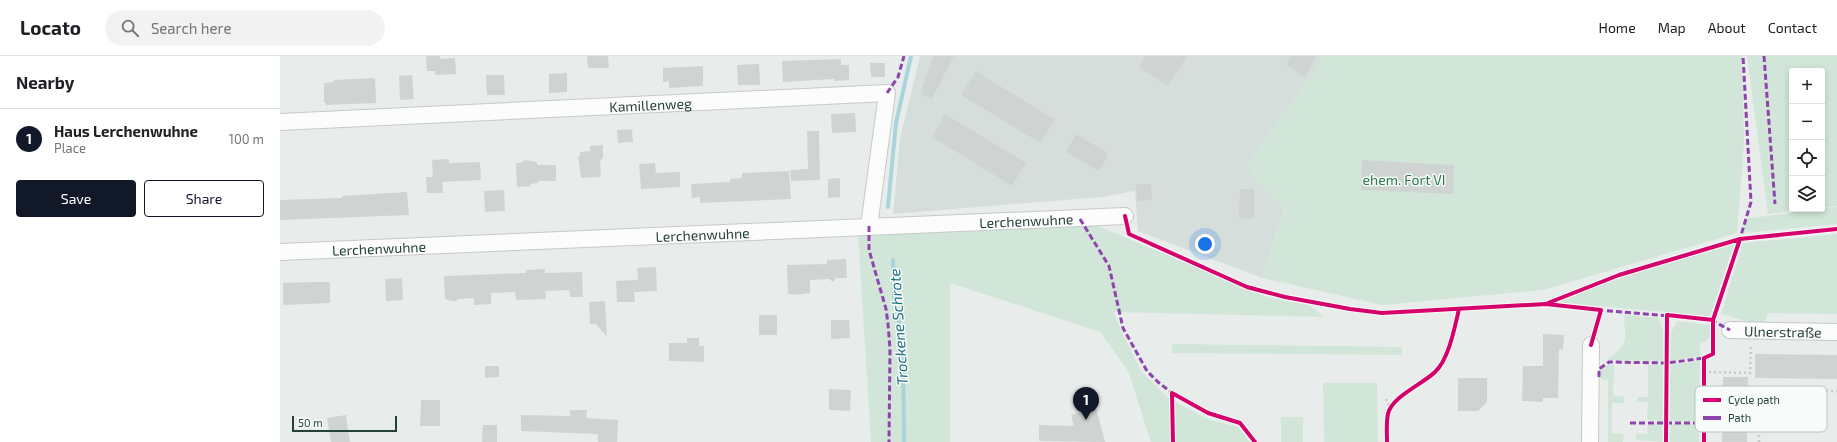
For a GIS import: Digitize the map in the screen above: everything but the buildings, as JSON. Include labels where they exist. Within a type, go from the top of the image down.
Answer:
[{"type":"street","name":"Kamillenweg","points":[[280,122],[887,93],[869,226]]},
{"type":"street","name":"Lerchenwuhne","points":[[280,252],[1125,216]]},
{"type":"street","name":"Ulnerstraße","points":[[1730,330],[1837,332]]},
{"type":"street","points":[[1590,442],[1591,345]]},
{"type":"path","points":[[1704,372],[1750,373],[1751,342]]},
{"type":"path","points":[[1827,391],[1837,391]]},
{"type":"path","points":[[1386,399],[1390,408]]},
{"type":"shaded area","points":[[920,56],[1325,56],[1246,167],[1284,208],[1262,278],[1138,231],[1135,191],[1101,197],[893,214],[900,139]]},
{"type":"green space","name":"ehem. Fort VI","points":[[1325,56],[1742,56],[1744,144],[1737,233],[1543,290],[1382,305],[1262,278],[1284,208],[1246,167]]},
{"type":"green space","points":[[1747,56],[1837,56],[1837,206],[1825,208],[1825,68],[1789,68],[1789,212],[1768,214]]},
{"type":"green space","points":[[1837,207],[1837,224],[1743,233],[1744,219],[1798,212],[1825,212],[1825,209]]},
{"type":"green space","points":[[1075,222],[1098,226],[1267,297],[1309,305],[1324,317],[1114,312],[1141,371],[1168,398],[1207,419],[1238,427],[1250,442],[1151,442],[1128,371],[1100,332],[950,283],[950,442],[871,442],[858,233]]},
{"type":"green space","points":[[1837,234],[1837,314],[1768,313],[1764,324],[1756,324],[1721,314],[1743,243]]},
{"type":"green space","points":[[1734,244],[1710,316],[1553,302],[1620,277]]},
{"type":"green space","points":[[1624,315],[1658,318],[1663,330],[1663,361],[1607,360],[1623,345],[1625,337]]},
{"type":"green space","points":[[1677,321],[1710,325],[1710,337],[1706,342],[1700,342],[1700,356],[1670,361],[1671,333]]},
{"type":"green space","points":[[1172,344],[1402,347],[1402,355],[1172,353]]},
{"type":"green space","points":[[1700,361],[1700,386],[1695,386],[1695,422],[1670,421],[1670,365]]},
{"type":"green space","points":[[1608,365],[1614,365],[1613,396],[1624,396],[1624,403],[1612,403],[1612,433],[1624,434],[1623,442],[1608,442],[1608,380],[1601,379],[1601,371]]},
{"type":"green space","points":[[1648,365],[1663,365],[1662,421],[1647,420],[1648,402],[1637,402],[1637,397],[1648,397]]},
{"type":"green space","points":[[1323,383],[1377,383],[1378,442],[1324,442]]},
{"type":"green space","points":[[1281,417],[1303,417],[1303,442],[1281,442]]},
{"type":"green space","points":[[1662,424],[1662,442],[1636,440],[1636,434],[1647,434],[1648,425]]},
{"type":"green space","points":[[1670,424],[1695,424],[1695,432],[1699,432],[1699,442],[1670,442]]},
{"type":"waterway","name":"Trockene Schrote","points":[[888,207],[896,123],[911,56]]},
{"type":"waterway","name":"Trockene Schrote","points":[[893,260],[894,297],[903,341],[904,442]]},
{"type":"marked path","points":[[887,93],[898,77],[904,56]]},
{"type":"marked path","points":[[1739,242],[1751,202],[1743,56]]},
{"type":"marked path","points":[[1764,56],[1775,204]]},
{"type":"marked path","points":[[1080,219],[1109,266],[1123,328],[1147,371],[1172,393]]},
{"type":"marked path","points":[[869,226],[869,250],[886,309],[888,324],[890,349],[889,442]]},
{"type":"marked path","points":[[1598,310],[1670,316]]},
{"type":"marked path","points":[[1711,320],[1730,330]]},
{"type":"marked path","points":[[1599,377],[1599,369],[1609,362],[1667,363],[1704,358]]},
{"type":"marked path","points":[[1630,423],[1695,423]]},
{"type":"cycle path","points":[[1125,216],[1129,234],[1247,287],[1285,297],[1350,309],[1382,313],[1546,304],[1601,310],[1591,345]]},
{"type":"cycle path","points":[[1548,303],[1619,275],[1740,239],[1837,229]]},
{"type":"cycle path","points":[[1704,386],[1704,358],[1713,354],[1713,320],[1740,239]]},
{"type":"cycle path","points":[[1387,442],[1387,421],[1390,408],[1401,396],[1430,377],[1440,366],[1448,351],[1459,309]]},
{"type":"cycle path","points":[[1666,442],[1667,315],[1713,320]]},
{"type":"cycle path","points":[[1173,442],[1172,393],[1208,413],[1240,423],[1255,442]]},
{"type":"cycle path","points":[[1704,432],[1704,442]]},
{"type":"place","name":"Haus Lerchenwuhne","points":[[1086,420]]}]
